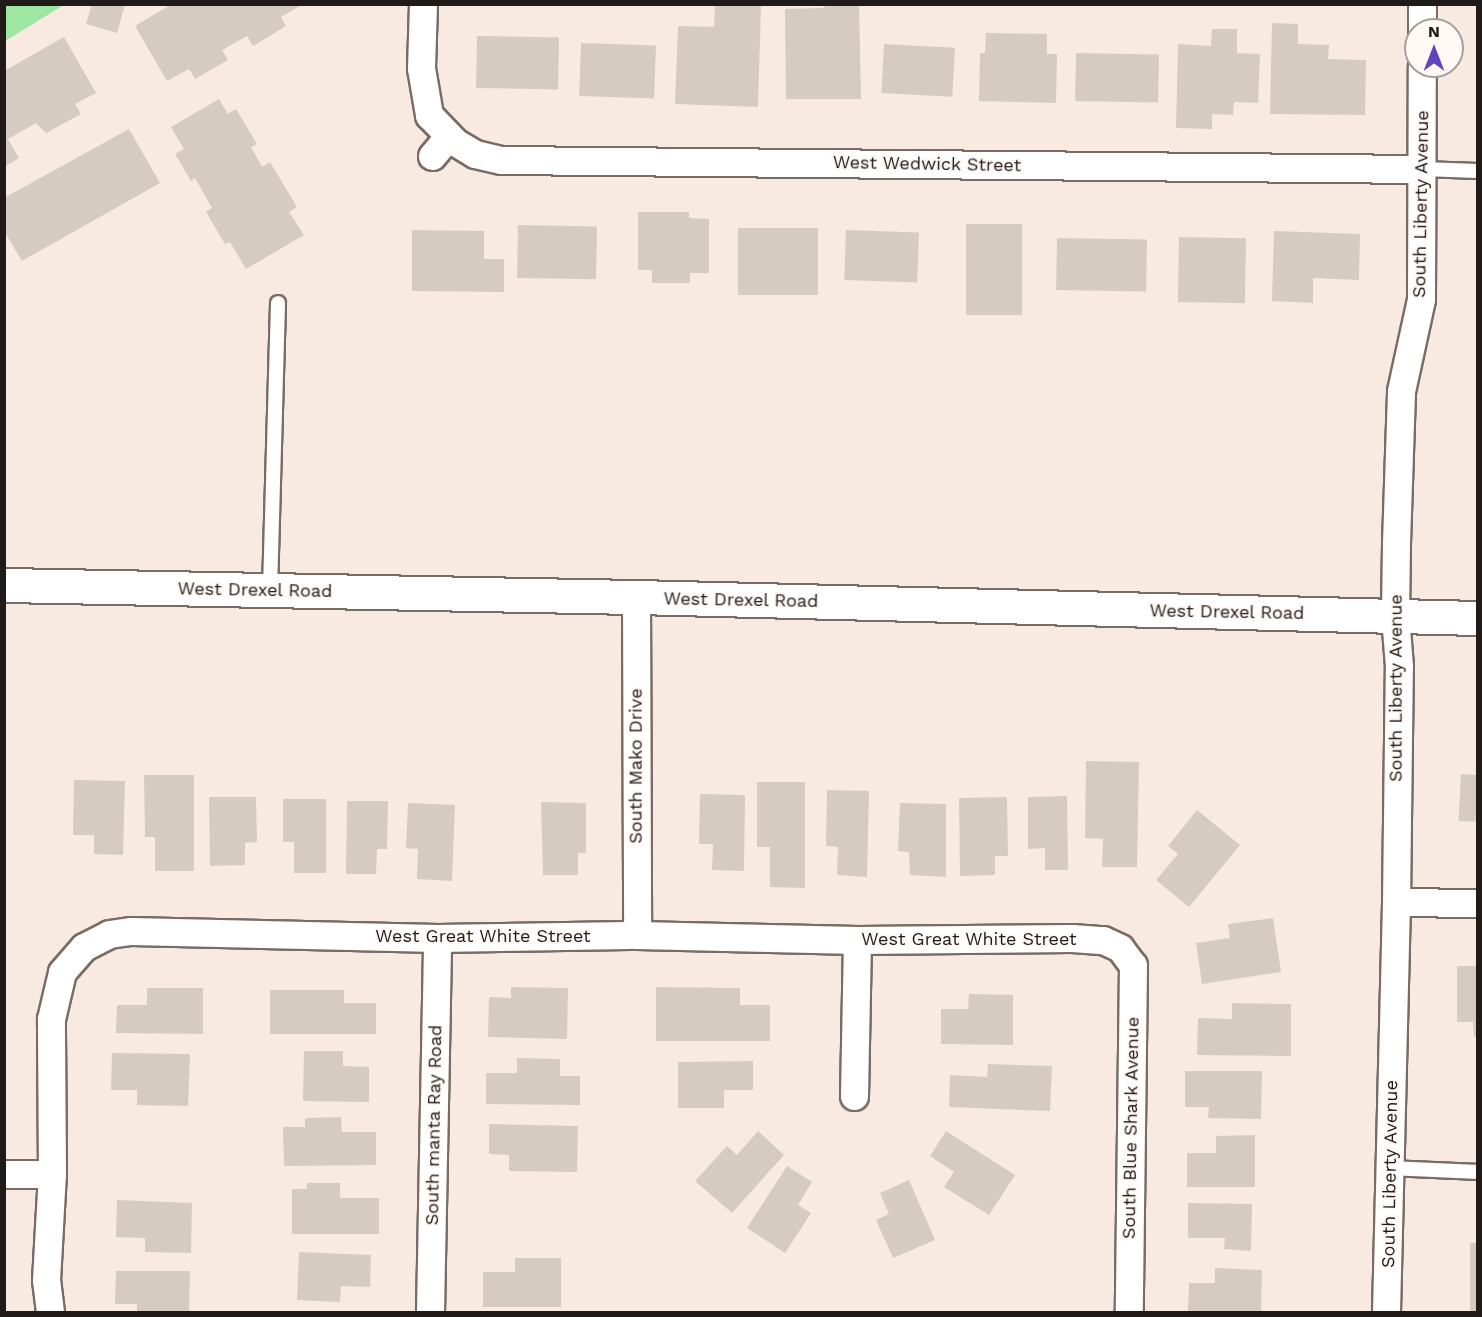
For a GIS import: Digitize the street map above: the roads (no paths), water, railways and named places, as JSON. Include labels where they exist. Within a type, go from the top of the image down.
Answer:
[{"type":"street","name":"West Wedwick Street","points":[[423,4],[423,89],[429,115],[440,141],[475,154],[501,160],[1422,169]]},
{"type":"street","name":"South Liberty Avenue","points":[[1386,1312],[1396,902],[1399,666],[1395,616],[1401,392],[1421,299],[1422,78]]},
{"type":"street","name":"West Drexel Road","points":[[4,585],[636,597],[1478,618]]},
{"type":"street","name":"South Mako Drive","points":[[636,597],[637,935]]},
{"type":"street","points":[[1396,902],[1478,903]]},
{"type":"street","name":"West Great White Street","points":[[50,1312],[46,1280],[52,1174],[51,1019],[62,972],[77,941],[131,931],[437,938],[637,935],[857,940],[1072,938],[1103,940],[1120,948]]},
{"type":"street","name":"South manta Ray Road","points":[[430,1312],[437,938]]},
{"type":"street","points":[[854,1096],[857,940]]},
{"type":"street","name":"South Blue Shark Avenue","points":[[1120,948],[1133,965],[1129,1312]]},
{"type":"street","points":[[4,1174],[52,1174]]},
{"type":"lane","points":[[1422,169],[1478,171]]},
{"type":"lane","points":[[270,590],[279,303]]},
{"type":"lane","points":[[1389,1168],[1478,1172]]}]
